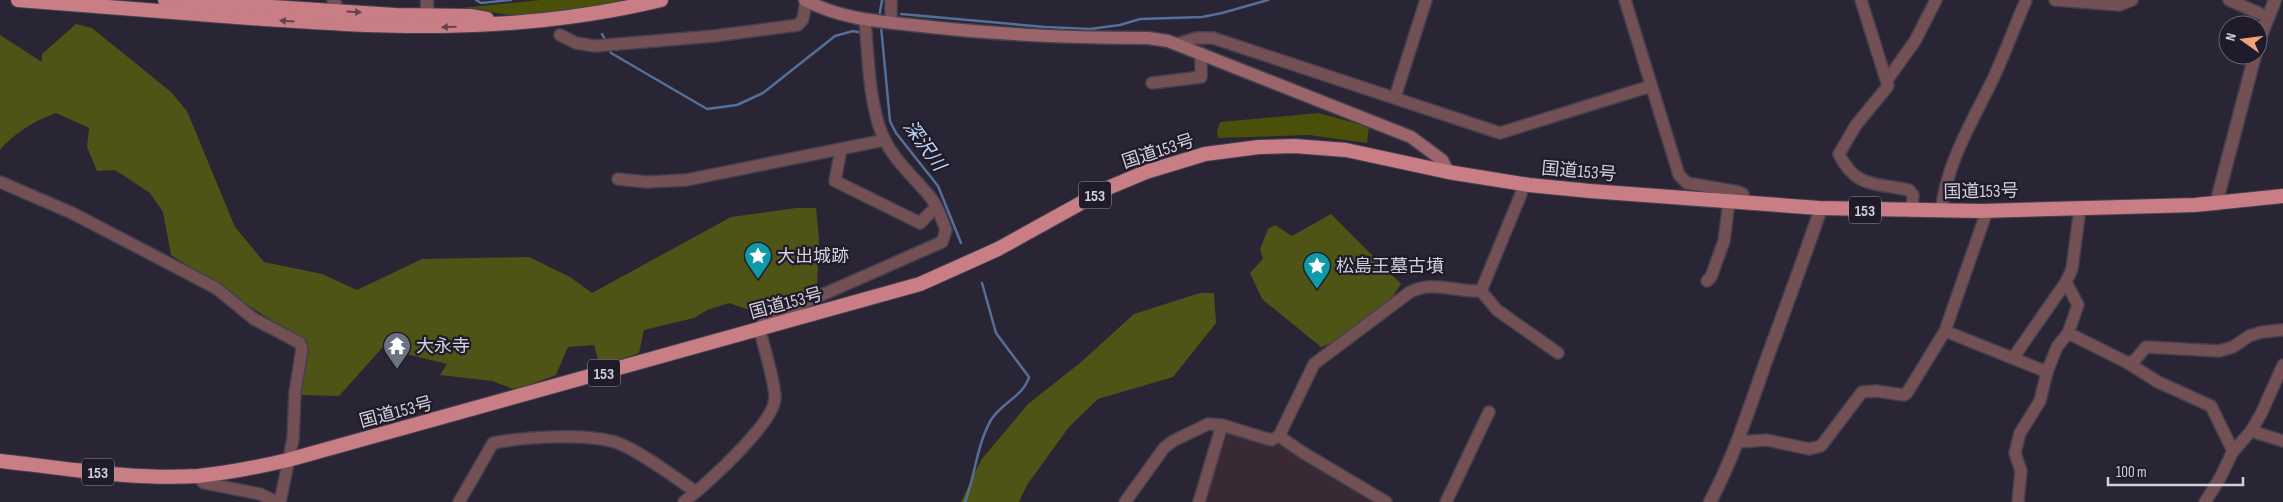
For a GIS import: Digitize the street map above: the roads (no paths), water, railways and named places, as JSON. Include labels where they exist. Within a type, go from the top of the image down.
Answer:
[{"type":"highway","points":[[18,0],[340,25],[427,22],[515,24],[580,17],[661,0]]},
{"type":"highway","points":[[165,0],[260,4],[427,22]]},
{"type":"highway","name":"国道153号","points":[[0,461],[124,474],[197,476],[253,468],[288,460],[920,284],[998,249],[1110,187],[1146,172],[1205,154],[1260,147],[1317,147],[1346,150],[1448,172],[1523,184],[1590,191],[1819,208],[1987,211],[2216,204],[2283,196]]},
{"type":"main road","points":[[805,0],[846,16],[867,20],[1015,35],[1148,38],[1177,44],[1411,137],[1442,160],[1448,172]]},
{"type":"street","points":[[427,0],[427,22]]},
{"type":"street","points":[[560,35],[576,43],[595,46],[714,36],[798,25],[803,19],[805,0]]},
{"type":"street","points":[[888,22],[891,0]]},
{"type":"street","points":[[1395,97],[1426,0]]},
{"type":"street","points":[[1625,0],[1682,180],[1696,186],[1739,192],[1743,194],[1744,202]]},
{"type":"street","points":[[1861,0],[1888,86],[1856,125],[1839,154],[1846,170],[1859,180],[1909,190],[1913,194],[1912,211]]},
{"type":"street","points":[[1887,80],[1915,41],[1936,0]]},
{"type":"street","points":[[1941,211],[1946,184],[1959,146],[1994,77],[2026,0]]},
{"type":"street","points":[[2055,0],[2119,5],[2132,0]]},
{"type":"street","points":[[2228,0],[2263,15]]},
{"type":"street","points":[[2268,17],[2275,0]]},
{"type":"street","points":[[684,502],[735,455],[767,418],[773,408],[775,397],[760,330],[765,320],[942,242],[946,230],[934,204],[892,152],[885,140],[876,116],[869,67],[867,20]]},
{"type":"street","points":[[1177,44],[1196,38],[1213,38],[1500,133],[1651,86]]},
{"type":"street","points":[[1152,83],[1201,77],[1201,54]]},
{"type":"street","points":[[2216,204],[2252,65]]},
{"type":"street","points":[[618,179],[666,182],[686,180],[885,140]]},
{"type":"street","points":[[841,149],[835,181],[920,223],[934,204]]},
{"type":"street","points":[[0,182],[72,213],[216,288],[254,319],[300,343],[302,349],[295,392],[293,439],[278,502],[252,492],[204,483],[197,476]]},
{"type":"street","points":[[1481,291],[1521,194],[1523,184]]},
{"type":"street","points":[[1707,281],[1711,278],[1724,240],[1729,201]]},
{"type":"street","points":[[1710,502],[1726,472],[1738,442],[1819,214],[1819,208]]},
{"type":"street","points":[[2013,358],[2066,282],[2072,269],[2080,208]]},
{"type":"street","points":[[1738,442],[1767,440],[1809,449],[1820,446],[1862,392],[1876,391],[1904,395],[1907,393],[1945,331],[1987,211]]},
{"type":"street","points":[[2018,502],[2021,471],[2015,453],[2020,434],[2040,401],[2047,372],[2056,347],[2068,333],[2078,305],[2066,282]]},
{"type":"street","points":[[1126,502],[1164,448],[1173,441],[1208,424],[1222,425],[1271,440],[1279,436],[1314,364],[1410,292],[1421,286],[1468,292],[1481,291]]},
{"type":"street","points":[[1481,291],[1497,310],[1558,353]]},
{"type":"street","points":[[2128,363],[2135,360],[2146,347],[2219,351],[2233,347],[2249,336],[2262,332],[2283,330]]},
{"type":"street","points":[[1945,331],[2047,372]]},
{"type":"street","points":[[2068,333],[2128,363],[2158,382],[2211,406],[2233,451]]},
{"type":"street","points":[[2206,502],[2233,451],[2251,430],[2261,414],[2283,365]]},
{"type":"street","points":[[1446,502],[1489,412]]},
{"type":"street","points":[[1199,502],[1222,425]]},
{"type":"street","points":[[2251,430],[2283,441]]},
{"type":"street","points":[[1279,436],[1302,452],[1386,502]]},
{"type":"street","points":[[459,502],[493,443],[514,439],[570,437],[615,442],[669,473],[696,492]]},
{"type":"waterway","points":[[476,0],[481,3],[511,0]]},
{"type":"waterway","name":"深沢川","points":[[879,18],[882,0]]},
{"type":"waterway","points":[[901,14],[1045,27],[1090,29],[1120,25],[1140,19],[1202,17],[1268,0]]},
{"type":"waterway","name":"深沢川","points":[[881,26],[890,121],[896,133],[938,186],[961,243]]},
{"type":"waterway","points":[[609,49],[611,53],[707,109],[737,105],[763,93],[835,36],[853,31],[862,33]]},
{"type":"waterway","points":[[602,34],[606,41]]},
{"type":"waterway","name":"深沢川","points":[[965,502],[986,429],[1001,408],[1022,390],[1029,377],[996,333],[982,283]]},
{"type":"place","name":"大出城跡","points":[[758,280]]},
{"type":"place","name":"松島王墓古墳","points":[[1317,290]]},
{"type":"place","name":"大永寺","points":[[397,370]]}]
